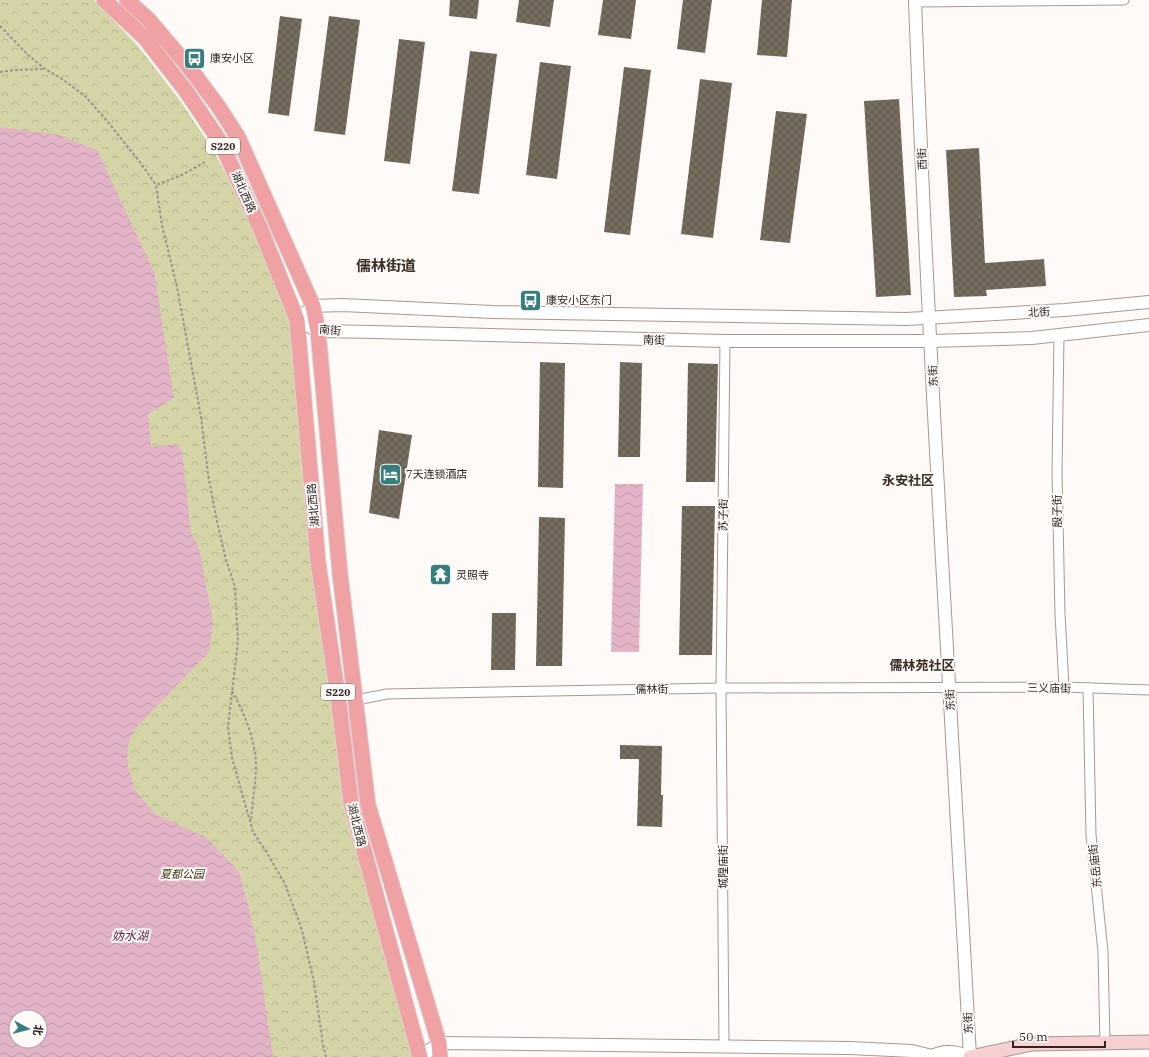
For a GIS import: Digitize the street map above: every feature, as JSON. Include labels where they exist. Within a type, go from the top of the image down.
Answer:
[{"type":"main road","name":"湖北西路","points":[[104,0],[145,38],[190,98],[221,144],[261,230],[297,320],[318,562],[340,704],[351,803],[420,1057]]},
{"type":"main road","name":"湖北西路","points":[[127,0],[149,20],[188,66],[218,106],[238,137],[313,306],[318,332],[340,574],[368,805],[440,1050]]},
{"type":"main road","points":[[970,1057],[1032,1044],[1149,1042]]},
{"type":"street","points":[[915,1],[1124,0]]},
{"type":"street","name":"西街","points":[[915,1],[929,318]]},
{"type":"street","name":"北街","points":[[929,318],[1065,310],[1149,302]]},
{"type":"street","points":[[297,320],[313,306],[342,305],[493,312],[682,316],[929,318]]},
{"type":"street","name":"东街","points":[[929,318],[970,1057]]},
{"type":"street","name":"南街","points":[[297,320],[318,332],[373,332],[725,342],[931,341]]},
{"type":"street","points":[[931,341],[1032,338],[1149,325]]},
{"type":"street","name":"殷子街","points":[[1059,335],[1057,472],[1060,614],[1064,687]]},
{"type":"street","name":"苏子街","points":[[721,688],[725,342]]},
{"type":"street","name":"儒林街","points":[[340,704],[387,694],[721,688],[950,687]]},
{"type":"street","name":"三义庙街","points":[[950,687],[1064,687],[1149,690]]},
{"type":"street","name":"城隍庙街","points":[[721,688],[724,1046]]},
{"type":"street","name":"东岳庙街","points":[[1088,688],[1092,835],[1103,952],[1105,1043]]},
{"type":"street","points":[[420,1057],[440,1050],[724,1046],[850,1048],[912,1051],[931,1056],[946,1052],[961,1053],[970,1057]]},
{"type":"path","points":[[0,26],[28,55],[45,69],[62,79],[85,96],[108,122],[156,185],[162,225],[177,287],[201,417],[208,474],[216,517],[235,587],[238,640],[228,727],[232,758],[253,832],[285,884],[302,930],[314,982],[326,1057]]},
{"type":"path","points":[[0,72],[45,69]]},
{"type":"path","points":[[156,185],[182,175],[205,162]]},
{"type":"path","points":[[231,691],[240,706],[250,730],[256,763],[251,823]]},
{"type":"green space","name":"夏都公园","points":[[0,0],[94,0],[138,46],[179,99],[212,148],[258,233],[297,320],[351,803],[420,1057],[0,1057]]},
{"type":"water","name":"妫水湖","points":[[0,127],[58,135],[97,150],[154,272],[174,398],[148,414],[151,447],[175,444],[182,451],[191,533],[199,548],[213,622],[209,652],[134,730],[128,745],[127,762],[135,790],[155,814],[207,838],[239,872],[249,908],[257,947],[273,1057],[0,1057]]},
{"type":"water","points":[[615,484],[643,484],[639,652],[611,652]]},
{"type":"building","points":[[450,0],[479,0],[477,19],[449,16]]},
{"type":"building","points":[[519,0],[554,0],[550,27],[516,22]]},
{"type":"building","points":[[603,0],[636,0],[631,39],[598,35]]},
{"type":"building","points":[[683,0],[712,0],[705,53],[677,49]]},
{"type":"building","points":[[762,0],[792,0],[787,57],[757,55]]},
{"type":"building","points":[[280,16],[302,19],[289,116],[268,113]]},
{"type":"building","points":[[329,16],[360,20],[345,135],[314,131]]},
{"type":"building","points":[[399,39],[425,42],[410,164],[384,161]]},
{"type":"building","points":[[470,51],[497,54],[479,194],[452,191]]},
{"type":"building","points":[[540,62],[571,66],[557,179],[526,175]]},
{"type":"building","points":[[624,67],[651,70],[630,235],[604,232]]},
{"type":"building","points":[[700,79],[732,83],[713,238],[681,234]]},
{"type":"building","points":[[899,99],[911,295],[876,297],[864,101]]},
{"type":"building","points":[[776,111],[807,114],[790,243],[760,240]]},
{"type":"building","points":[[979,148],[985,263],[1044,259],[1046,286],[986,290],[987,296],[954,297],[946,150]]},
{"type":"building","points":[[540,362],[565,363],[563,488],[538,487]]},
{"type":"building","points":[[620,362],[642,363],[640,457],[618,457]]},
{"type":"building","points":[[688,363],[718,364],[715,482],[686,482]]},
{"type":"building","name":"7天连锁酒店","points":[[379,430],[412,435],[399,519],[369,513]]},
{"type":"building","points":[[682,506],[715,506],[712,655],[679,655]]},
{"type":"building","points":[[539,517],[565,518],[562,666],[536,666]]},
{"type":"building","points":[[492,613],[516,613],[515,670],[491,670]]},
{"type":"building","points":[[620,745],[662,746],[662,827],[637,826],[639,759],[620,759]]},
{"type":"place","name":"康安小区","points":[[195,58]]},
{"type":"place","name":"康安小区东门","points":[[531,300]]},
{"type":"place","name":"7天连锁酒店","points":[[390,474]]},
{"type":"place","name":"灵照寺","points":[[441,575]]},
{"type":"district","name":"儒林街道","points":[[386,266]]},
{"type":"district","name":"永安社区","points":[[908,480]]},
{"type":"district","name":"儒林苑社区","points":[[922,665]]}]
